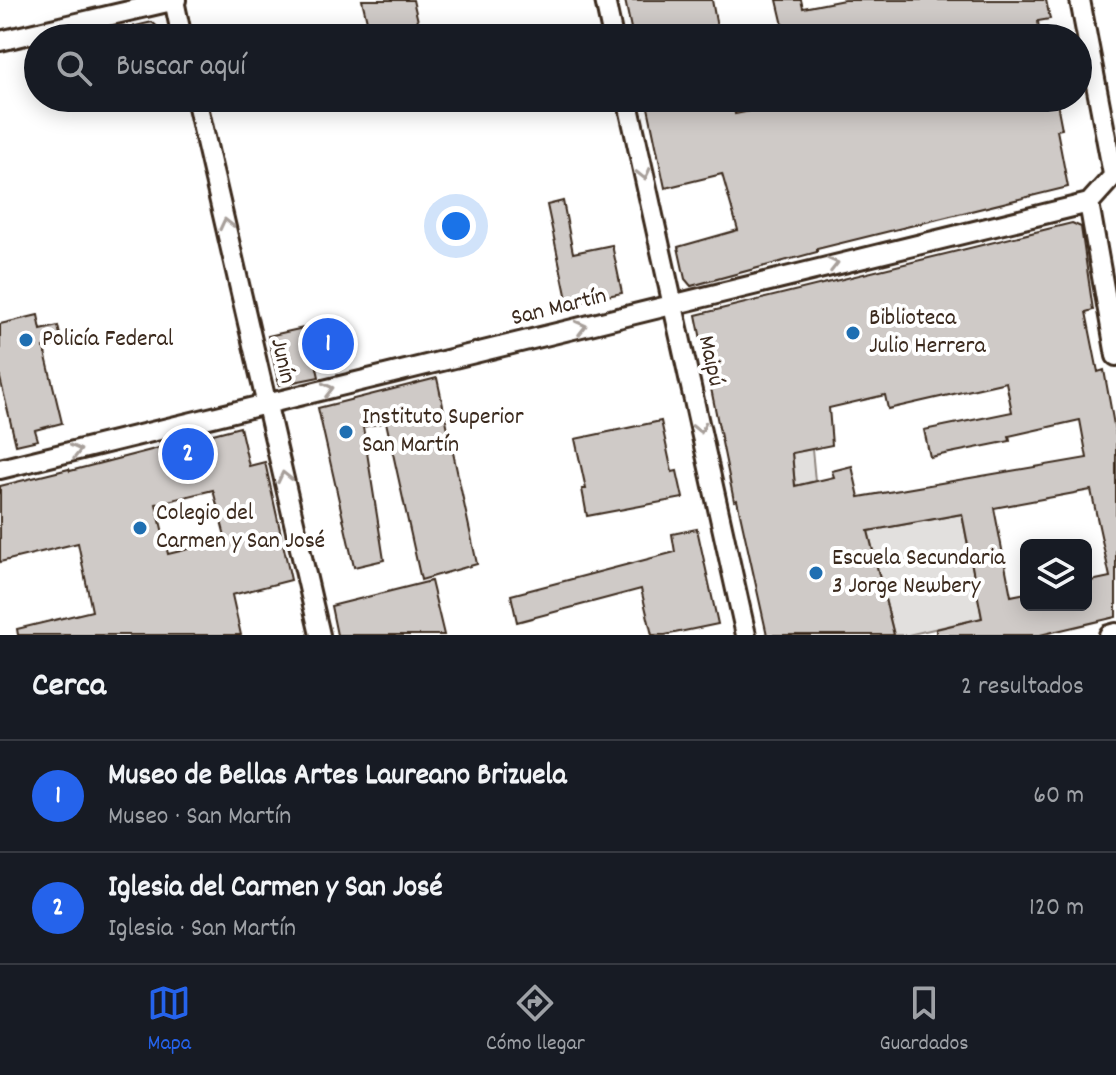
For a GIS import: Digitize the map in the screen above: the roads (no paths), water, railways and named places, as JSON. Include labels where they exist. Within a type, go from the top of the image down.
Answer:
[{"type":"street","points":[[73,24],[175,0],[179,24]]},
{"type":"street","points":[[605,0],[610,24]]},
{"type":"street","points":[[1080,0],[1084,24]]},
{"type":"street","points":[[0,41],[24,35]]},
{"type":"street","points":[[1092,66],[1115,174],[1089,203],[1116,356]]},
{"type":"street","name":"Junín","points":[[199,112],[320,635]]},
{"type":"street","name":"Maipú","points":[[630,112],[746,635]]},
{"type":"street","name":"San Martín","points":[[0,469],[1089,203]]},
{"type":"street","points":[[1109,635],[1116,633]]},
{"type":"place","name":"Biblioteca Julio Herrera","points":[[853,333]]},
{"type":"place","name":"Policía Federal","points":[[26,340]]},
{"type":"place","name":"Museo de Bellas Artes Laureano Brizuela","points":[[328,344]]},
{"type":"place","name":"Instituto Superior San Martín","points":[[346,432]]},
{"type":"place","name":"Iglesia del Carmen y San José","points":[[188,454]]},
{"type":"place","name":"Colegio del Carmen y San José","points":[[140,528]]},
{"type":"place","name":"Escuela Secundaria 3 Jorge Newbery","points":[[816,573]]}]
